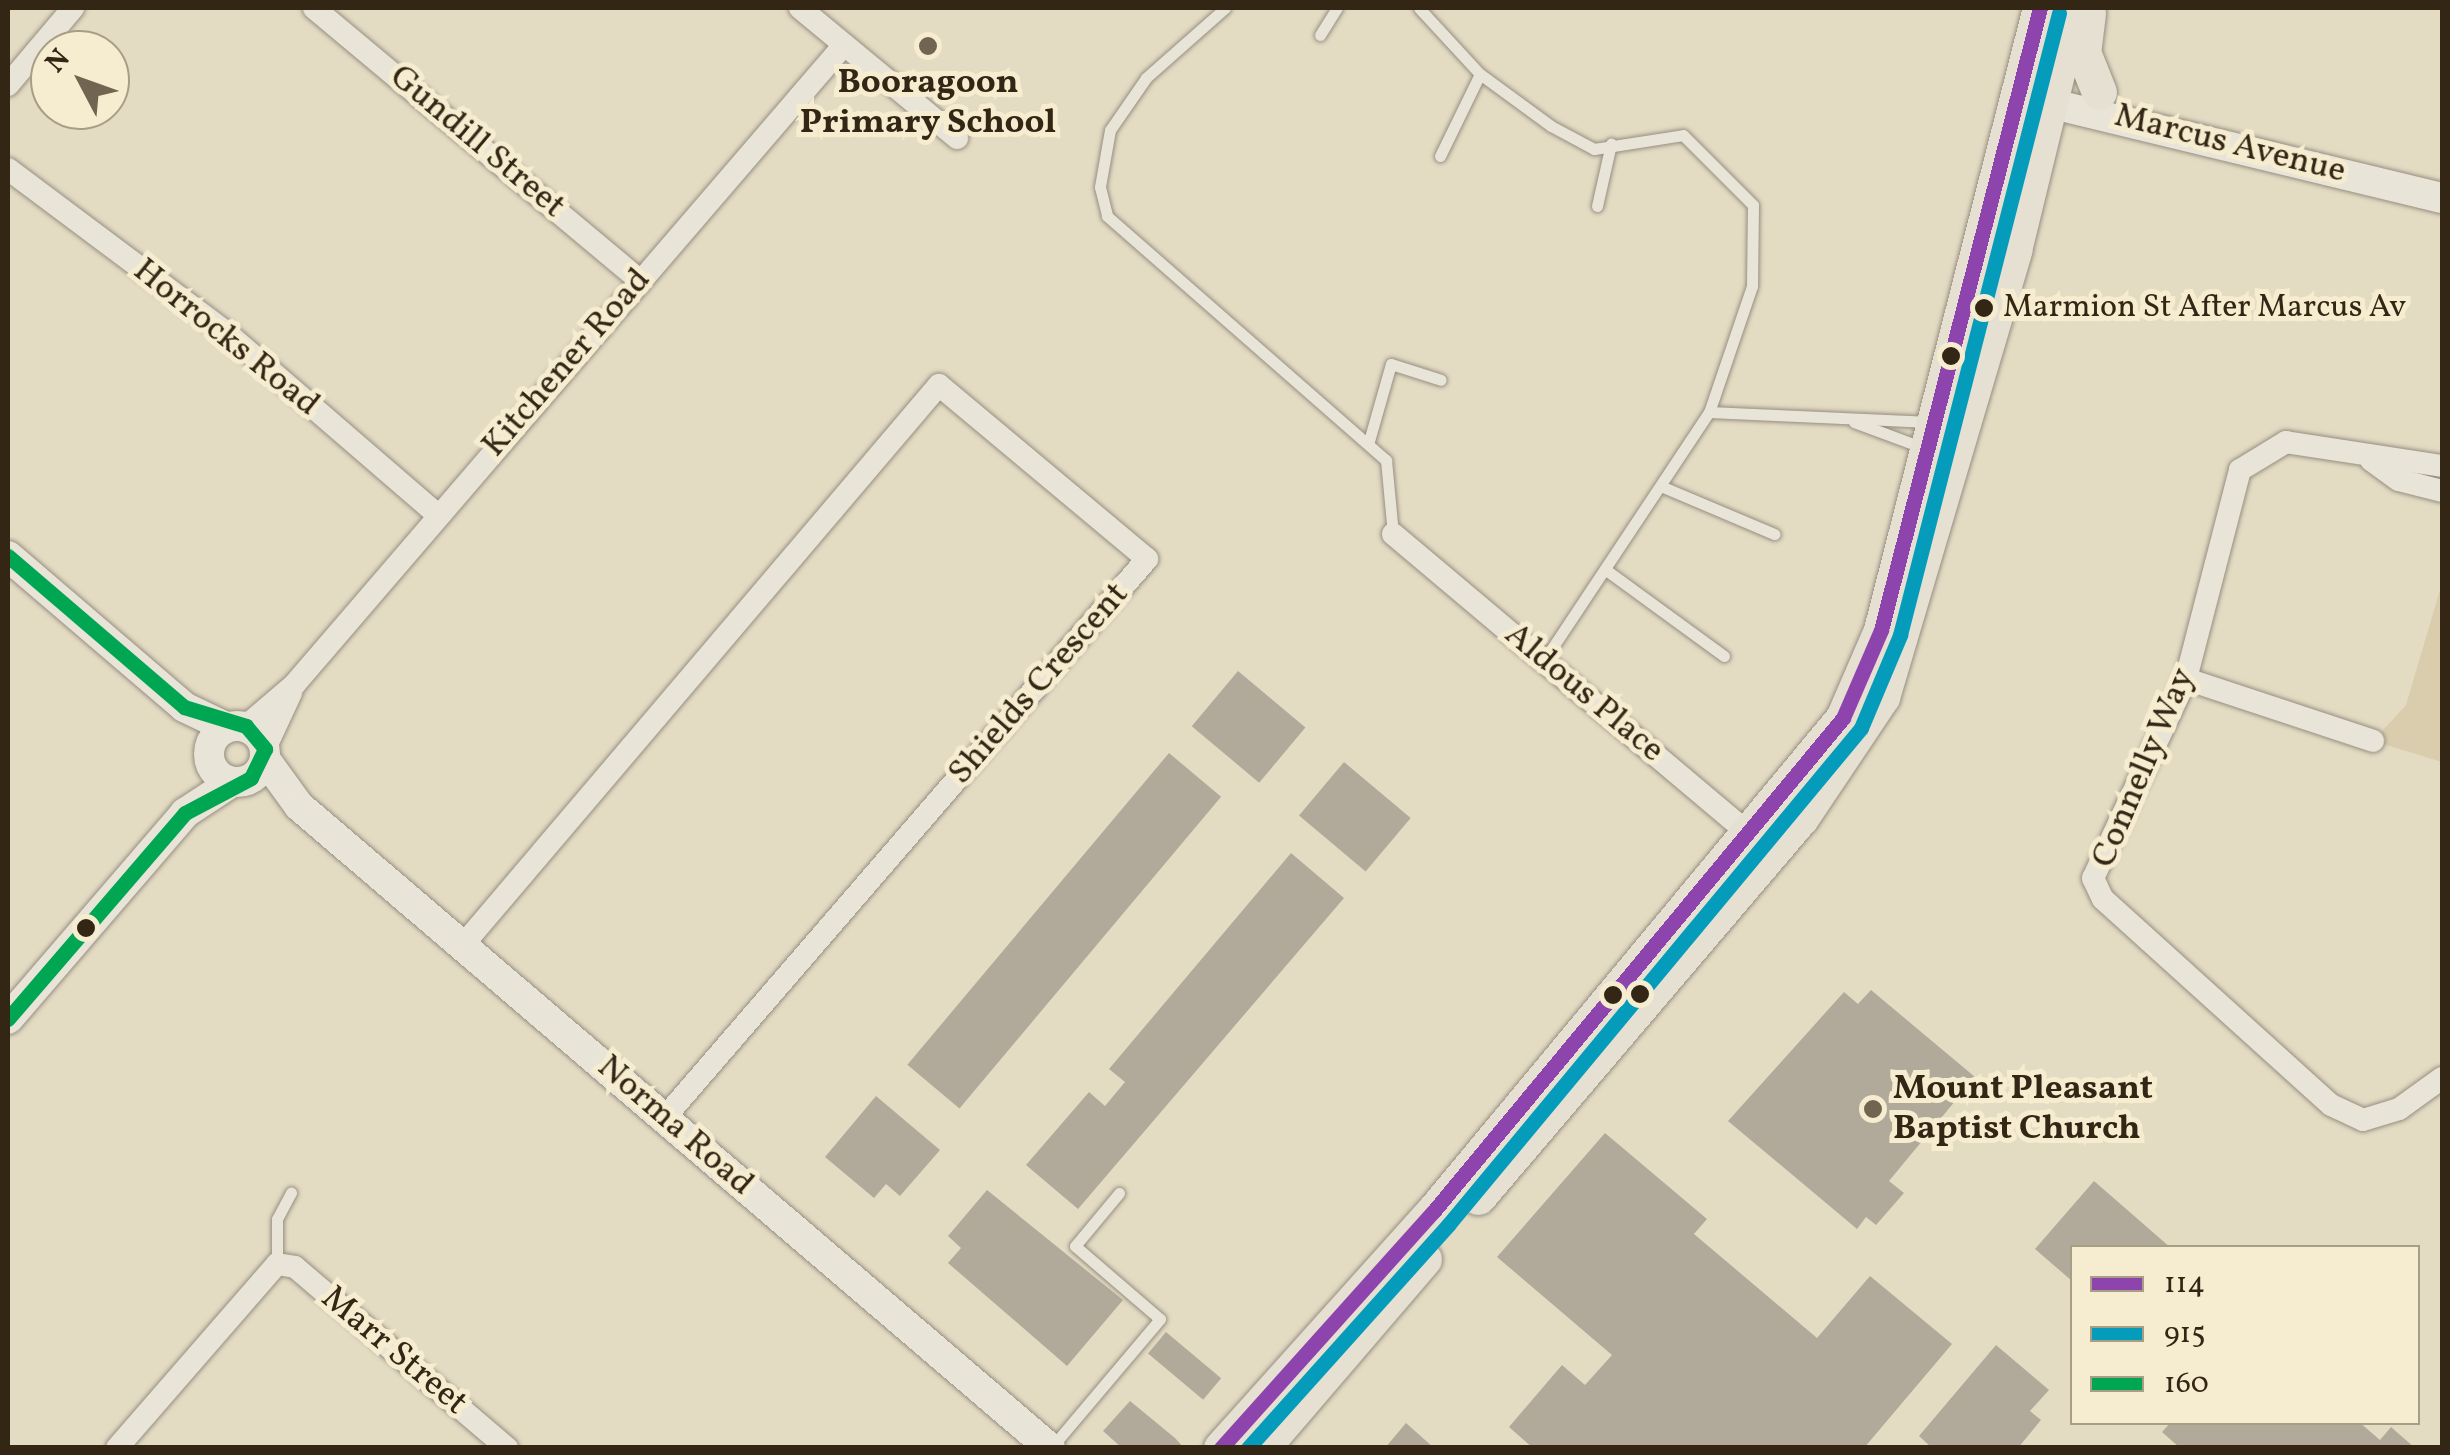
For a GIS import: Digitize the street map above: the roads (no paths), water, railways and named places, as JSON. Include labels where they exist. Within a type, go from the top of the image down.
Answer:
[{"type":"main road","points":[[2036,88],[2040,8]]},
{"type":"main road","points":[[1262,1448],[1882,697],[1944,438],[2036,88],[2072,8]]},
{"type":"main road","points":[[2089,8],[2083,52],[2099,92]]},
{"type":"main road","points":[[1221,1448],[1762,844]]},
{"type":"street","points":[[8,85],[73,8]]},
{"type":"street","name":"Gundill Street","points":[[314,8],[638,279]]},
{"type":"street","points":[[800,8],[957,138]]},
{"type":"street","name":"Kitchener Road","points":[[13,1001],[186,812],[236,745],[294,685],[638,279],[844,45]]},
{"type":"street","name":"Marcus Avenue","points":[[2036,88],[2099,92],[2442,179]]},
{"type":"street","name":"Marcus Avenue","points":[[2036,88],[2442,198]]},
{"type":"street","name":"Horrocks Road","points":[[8,169],[228,333],[438,515]]},
{"type":"street","name":"Shields Crescent","points":[[463,944],[939,385],[1147,559],[666,1116]]},
{"type":"street","name":"Connelly Way","points":[[2442,466],[2371,460],[2286,442],[2240,470],[2186,679],[2093,878],[2103,898],[2330,1105],[2363,1120],[2400,1110],[2442,1078]]},
{"type":"street","name":"Connelly Way","points":[[2371,460],[2399,480],[2442,491]]},
{"type":"street","name":"Aldous Place","points":[[1393,534],[1762,844]]},
{"type":"street","name":"Norma Road","points":[[8,556],[184,707],[236,745],[299,806],[1050,1448]]},
{"type":"street","points":[[2186,679],[2373,741]]},
{"type":"street","name":"Kitchener Road","points":[[186,812],[237,782],[236,745]]},
{"type":"street","name":"Norma Road","points":[[237,782],[299,806]]},
{"type":"street","points":[[117,1448],[277,1264]]},
{"type":"street","name":"Marr Street","points":[[277,1264],[295,1267],[507,1448]]},
{"type":"lane","points":[[1225,8],[1146,78],[1110,130],[1100,187],[1107,216],[1368,441],[1391,478],[1393,534]]},
{"type":"lane","points":[[1320,36],[1337,8]]},
{"type":"lane","points":[[1419,8],[1480,74],[1551,126],[1594,148],[1684,135],[1753,205],[1752,286],[1709,412],[1663,487],[1545,658]]},
{"type":"lane","points":[[1440,156],[1480,74]]},
{"type":"lane","points":[[1597,206],[1611,144]]},
{"type":"lane","points":[[1368,441],[1391,364],[1441,380]]},
{"type":"lane","points":[[1709,412],[1854,422],[1944,438]]},
{"type":"lane","points":[[1854,422],[1944,438]]},
{"type":"lane","points":[[1663,487],[1774,534]]},
{"type":"lane","points":[[1606,570],[1724,656]]},
{"type":"lane","points":[[277,1264],[277,1220],[291,1192]]},
{"type":"lane","points":[[1050,1448],[1160,1319],[1075,1246],[1119,1194]]},
{"type":"place","name":"Booragoon Primary School","points":[[928,46]]},
{"type":"place","name":"Marmion St After Marcus Av","points":[[1984,308]]},
{"type":"place","name":"Mount Pleasant Baptist Church","points":[[1873,1109]]}]
